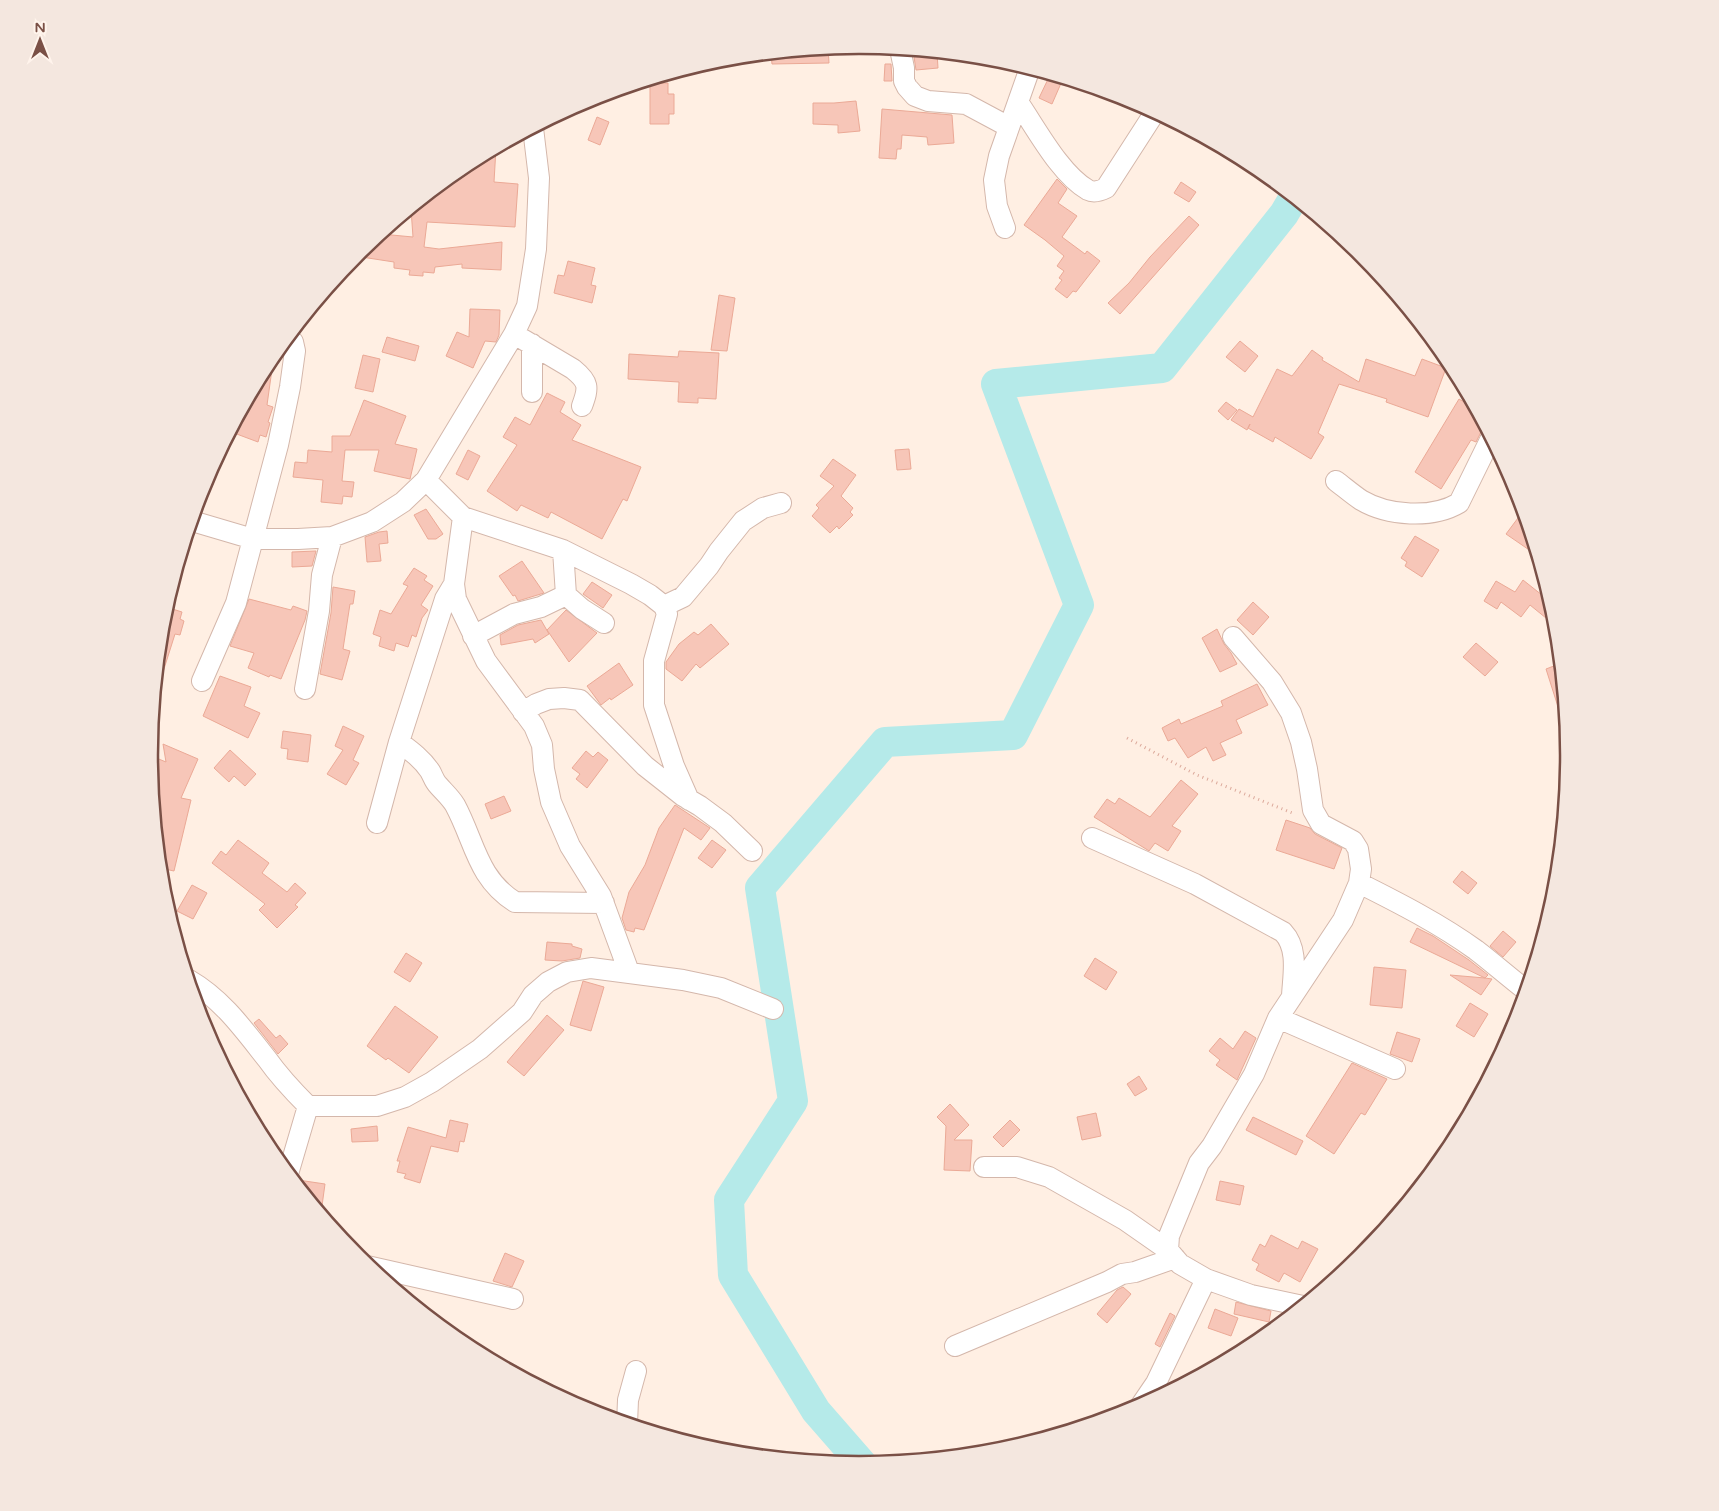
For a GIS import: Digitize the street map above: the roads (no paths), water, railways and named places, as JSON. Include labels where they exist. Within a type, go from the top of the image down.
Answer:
[{"type":"street","points":[[901,55],[904,81],[914,96],[928,101],[966,104],[1009,127]]},
{"type":"street","points":[[1005,228],[997,206],[994,180],[999,156],[1028,75]]},
{"type":"street","points":[[1018,102],[1065,171],[1089,190],[1098,192],[1106,188],[1152,118]]},
{"type":"street","points":[[198,523],[253,539],[332,537],[372,522],[403,502],[426,480],[514,334],[527,306],[536,249],[539,178],[534,134]]},
{"type":"street","points":[[514,334],[581,375],[587,384],[587,393],[582,406]]},
{"type":"street","points":[[202,681],[236,603],[278,445],[290,387],[294,351],[293,342]]},
{"type":"street","points":[[532,344],[532,392]]},
{"type":"street","points":[[1336,481],[1361,500],[1390,510],[1413,513],[1450,508],[1459,503],[1488,444]]},
{"type":"street","points":[[426,480],[462,517],[563,550],[631,584],[664,606],[667,614],[654,661],[654,705],[674,766],[690,800]]},
{"type":"street","points":[[664,606],[683,597],[743,521],[763,508],[780,503]]},
{"type":"street","points":[[462,517],[454,584],[456,599],[486,661],[534,726],[542,745],[544,769],[551,802],[570,846],[601,896],[629,972]]},
{"type":"street","points":[[305,689],[319,611],[322,575],[332,537]]},
{"type":"street","points":[[563,550],[566,595],[582,609],[604,623]]},
{"type":"street","points":[[377,824],[400,742],[445,599],[454,584]]},
{"type":"street","points":[[473,636],[514,614],[541,606],[566,595]]},
{"type":"street","points":[[1171,1254],[1170,1236],[1198,1163],[1212,1146],[1254,1074],[1278,1018],[1338,928],[1359,883],[1361,869],[1358,849],[1353,841],[1321,824],[1313,810],[1307,769],[1292,713],[1272,682],[1233,637]]},
{"type":"street","points":[[523,712],[549,699],[580,700],[645,766],[723,824],[752,851]]},
{"type":"street","points":[[400,742],[430,770],[436,783],[447,793],[456,807],[479,863],[494,884],[505,895],[515,902],[604,903]]},
{"type":"street","points":[[1092,838],[1195,884],[1283,932],[1290,939],[1293,951],[1292,996]]},
{"type":"street","points":[[1359,883],[1448,931],[1476,950],[1522,987]]},
{"type":"street","points":[[196,984],[234,1017],[268,1061],[308,1106],[377,1106],[405,1097],[432,1082],[480,1049],[522,1012],[533,994],[548,982],[567,972],[591,968],[683,980],[721,988],[773,1009]]},
{"type":"street","points":[[1278,1018],[1395,1069]]},
{"type":"street","points":[[291,1165],[308,1106]]},
{"type":"street","points":[[984,1167],[1017,1167],[1049,1177],[1125,1220],[1171,1254],[1180,1264],[1206,1279],[1251,1296],[1296,1305]]},
{"type":"street","points":[[955,1346],[1122,1274],[1136,1272],[1171,1254]]},
{"type":"street","points":[[382,1269],[513,1299]]},
{"type":"street","points":[[1148,1395],[1156,1383],[1206,1279]]},
{"type":"street","points":[[627,1417],[628,1400],[636,1371]]},
{"type":"waterway","points":[[856,1457],[816,1411],[733,1275],[729,1200],[793,1101],[760,888],[885,742],[1013,735],[1079,605],[996,384],[1162,368],[1284,214],[1291,202]]}]
